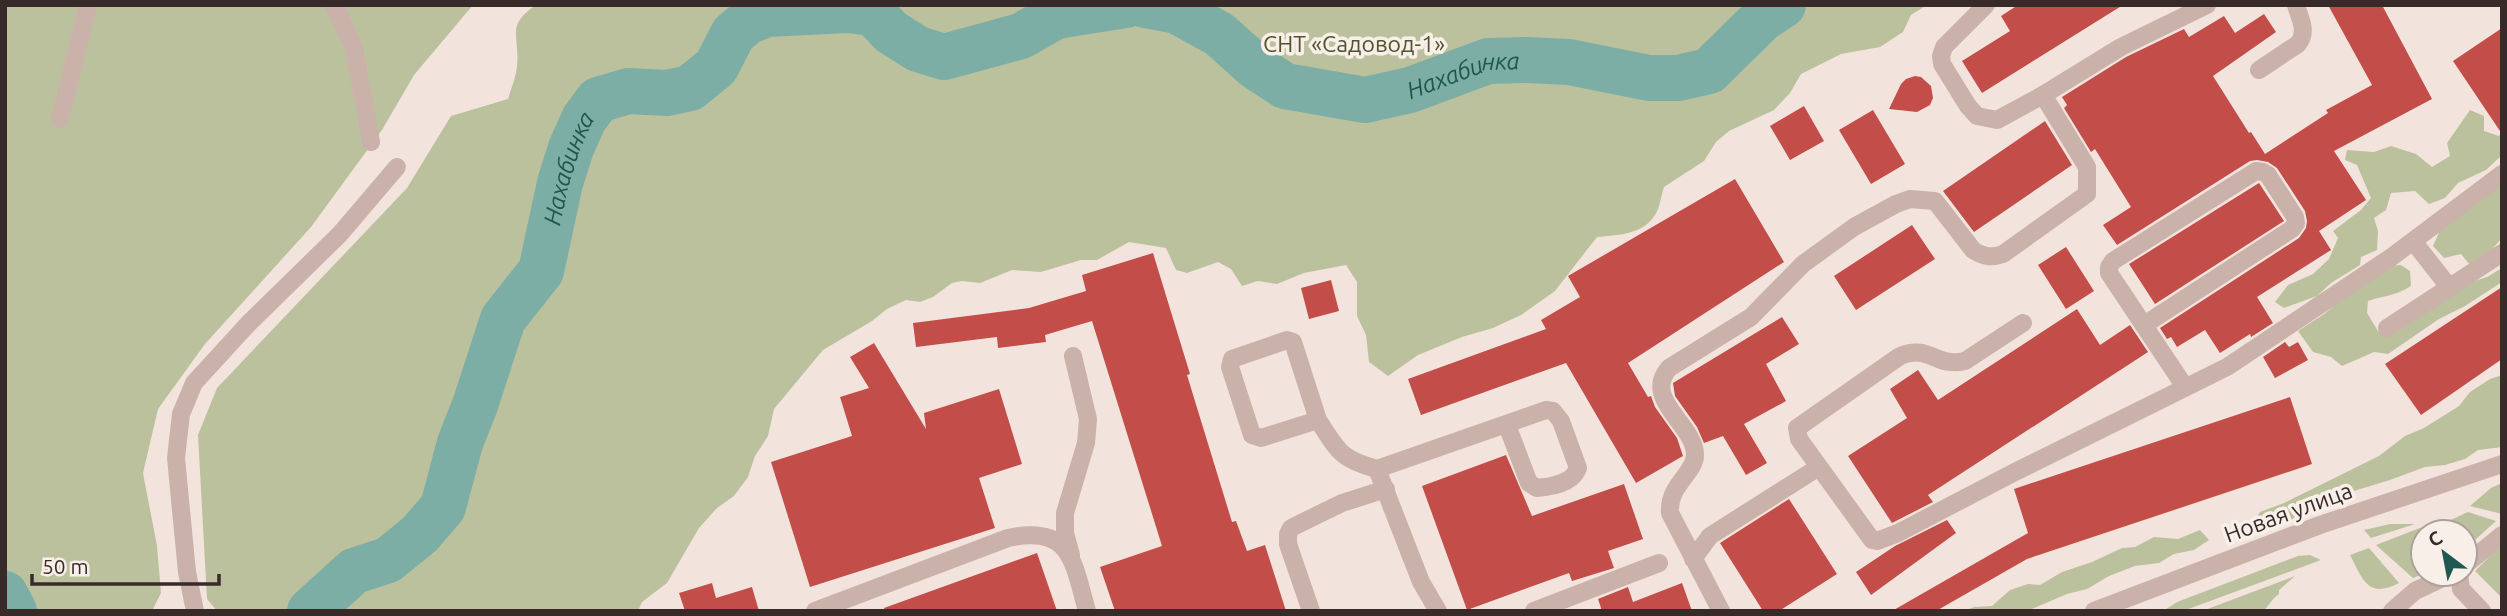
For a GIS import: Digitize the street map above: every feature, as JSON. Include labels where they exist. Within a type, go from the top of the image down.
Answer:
[{"type":"street","points":[[60,119],[88,5]]},
{"type":"street","points":[[334,5],[354,48],[371,142]]},
{"type":"street","points":[[1986,5],[1944,47],[1941,64],[1977,116],[1997,120],[2121,47],[2207,5]]},
{"type":"street","points":[[2259,70],[2303,38],[2304,31],[2296,5]]},
{"type":"street","points":[[1721,611],[1674,525],[1669,503],[1673,490],[1693,464],[1695,455],[1692,444],[1661,394],[1664,373],[1751,317],[1802,264],[1854,227],[1896,204],[1910,199],[1935,201],[1973,250],[1993,257],[2003,254],[2087,194],[2087,167],[2043,95]]},
{"type":"street","points":[[195,611],[187,572],[176,458],[181,414],[194,383],[248,324],[340,234],[397,167]]},
{"type":"street","points":[[2144,325],[2292,229],[2296,223],[2295,217],[2268,175],[2256,171],[2113,261],[2109,267],[2109,273],[2144,325],[2186,387]]},
{"type":"street","points":[[2023,323],[1965,362],[1942,362],[1921,351],[1900,356],[1797,428],[1798,439],[1872,540],[1877,541],[1898,533],[2013,472],[2227,367],[2413,240],[2502,174]]},
{"type":"street","points":[[2413,240],[2449,287]]},
{"type":"street","points":[[2387,328],[2502,253]]},
{"type":"street","points":[[1318,420],[1261,438],[1252,435],[1230,367],[1232,359],[1287,340],[1293,342],[1318,420],[1341,454],[1355,463],[1377,469],[1546,410],[1553,411],[1561,421],[1578,468],[1576,474],[1569,480],[1546,487],[1537,488],[1529,483],[1507,425]]},
{"type":"street","points":[[1073,356],[1088,419],[1086,443],[1065,513],[1065,533],[1087,611]]},
{"type":"street","name":"Новая улица","points":[[2094,611],[2123,606],[2320,525],[2502,464]]},
{"type":"street","points":[[1693,559],[1710,536],[1819,467]]},
{"type":"street","points":[[1377,469],[1421,582],[1438,611]]},
{"type":"street","points":[[1311,611],[1288,544],[1291,528],[1342,503],[1386,489]]},
{"type":"street","points":[[815,611],[1008,538],[1028,533],[1044,534],[1055,540],[1073,561]]},
{"type":"street","points":[[2479,554],[2502,536]]},
{"type":"street","points":[[1534,611],[1659,564]]},
{"type":"street","points":[[2392,611],[2421,588]]},
{"type":"street","points":[[2462,588],[2482,611]]},
{"type":"green space","points":[[5,5],[473,5],[414,75],[382,130],[311,227],[205,344],[158,409],[143,473],[157,546],[161,593],[152,611],[15,611],[5,602]]},
{"type":"green space","name":"СНТ «Садовод-1»","points":[[536,5],[1927,5],[1911,15],[1903,32],[1880,47],[1841,54],[1801,74],[1790,93],[1774,110],[1729,131],[1716,142],[1704,161],[1664,187],[1658,209],[1650,222],[1629,233],[1597,237],[1555,291],[1521,315],[1418,355],[1388,376],[1369,362],[1366,335],[1357,316],[1357,282],[1346,265],[1304,273],[1277,284],[1258,281],[1242,286],[1231,269],[1218,262],[1187,273],[1176,270],[1166,248],[1129,242],[1097,260],[1081,260],[1041,272],[1012,270],[980,283],[952,283],[933,297],[920,302],[906,300],[887,309],[823,350],[774,409],[768,436],[755,456],[748,477],[734,496],[717,508],[699,528],[667,583],[642,602],[638,611],[217,611],[207,599],[198,435],[217,388],[407,188],[451,116],[508,99],[517,66],[517,25],[526,12]]},
{"type":"green space","points":[[2470,110],[2484,116],[2484,131],[2499,136],[2502,134],[2502,155],[2486,170],[2458,183],[2445,198],[2429,204],[2415,191],[2391,193],[2386,210],[2374,218],[2378,231],[2377,250],[2361,257],[2360,265],[2331,283],[2317,296],[2284,308],[2275,302],[2288,285],[2313,274],[2329,259],[2338,238],[2333,231],[2361,210],[2371,198],[2357,165],[2345,160],[2347,150],[2374,152],[2391,146],[2416,154],[2432,167],[2450,156],[2447,143]]},
{"type":"green space","points":[[2502,183],[2502,238],[2485,257],[2469,264],[2461,254],[2444,258],[2433,246],[2441,228]]},
{"type":"green space","points":[[2401,265],[2410,271],[2411,286],[2395,294],[2368,301],[2367,313],[2378,331],[2397,332],[2465,284],[2487,277],[2502,268],[2502,282],[2439,319],[2388,354],[2374,352],[2342,366],[2331,357],[2313,352],[2298,331],[2385,266]]},
{"type":"green space","points":[[2502,375],[2502,447],[2478,450],[2465,459],[2425,467],[2321,501],[2293,519],[2266,530],[2251,526],[2260,512],[2379,456],[2405,436],[2424,428],[2459,406],[2470,392]]},
{"type":"green space","points":[[2502,483],[2502,514],[2470,506],[2491,488]]},
{"type":"green space","points":[[2468,512],[2496,521],[2479,536],[2479,518],[2455,518]]},
{"type":"green space","points":[[2390,524],[2409,524],[2371,538],[2364,530]]},
{"type":"green space","points":[[2200,530],[2209,540],[2194,550],[2174,554],[2159,563],[2135,566],[2109,576],[2087,589],[2067,594],[2027,611],[1964,611],[1974,607],[1992,606],[2010,590],[2028,584],[2040,585],[2062,572],[2122,548],[2135,547],[2154,537],[2178,539]]},
{"type":"green space","points":[[2409,532],[2409,574],[2376,545]]},
{"type":"green space","points":[[2502,544],[2502,598],[2479,575],[2479,567]]},
{"type":"green space","points":[[2369,548],[2399,583],[2380,589],[2373,588],[2363,579],[2350,555]]},
{"type":"green space","points":[[2310,555],[2321,560],[2183,611],[2163,611],[2177,602],[2298,556]]},
{"type":"green space","points":[[2295,576],[2279,590],[2279,594],[2263,611],[2202,611]]},
{"type":"building","points":[[2018,5],[2123,5],[1982,93],[1962,61],[2010,31],[2001,16]]},
{"type":"building","points":[[2328,5],[2382,5],[2432,99],[2334,151],[2366,200],[2319,231],[2331,250],[2257,297],[2273,323],[2220,353],[2205,330],[2177,347],[2171,337],[2167,339],[2160,328],[2299,238],[2306,228],[2305,211],[2277,168],[2268,162],[2250,161],[2117,245],[2103,225],[2131,207],[2095,149],[2091,152],[2064,108],[2067,105],[2062,97],[2126,57],[2184,29],[2189,37],[2224,16],[2235,33],[2264,14],[2276,32],[2213,76],[2265,154],[2328,113],[2326,110],[2372,85]]},
{"type":"building","points":[[2502,28],[2502,134],[2453,61]]},
{"type":"building","points":[[1915,76],[1921,77],[1931,86],[1933,98],[1930,105],[1917,112],[1889,109],[1901,84]]},
{"type":"building","points":[[1804,106],[1824,141],[1790,160],[1770,126]]},
{"type":"building","points":[[1873,110],[1905,164],[1871,184],[1839,130]]},
{"type":"building","points":[[2045,121],[2072,165],[1974,232],[1943,191]]},
{"type":"building","points":[[1735,179],[1784,262],[1628,363],[1677,438],[1683,456],[1636,483],[1566,363],[1421,415],[1408,379],[1546,329],[1541,320],[1580,297],[1568,276]]},
{"type":"building","points":[[2259,183],[2284,221],[2155,304],[2129,264]]},
{"type":"building","points":[[1912,225],[1935,259],[1856,310],[1834,276]]},
{"type":"building","points":[[2066,247],[2094,291],[2066,309],[2038,265]]},
{"type":"building","points":[[1153,253],[1232,522],[1236,521],[1247,551],[1265,545],[1286,611],[1115,611],[1100,567],[1162,546],[1092,321],[1045,335],[1046,342],[998,348],[997,337],[916,347],[913,323],[1029,308],[1086,291],[1082,275]]},
{"type":"building","points":[[1331,280],[1339,311],[1309,319],[1301,288]]},
{"type":"building","points":[[2502,287],[2502,359],[2421,415],[2385,364]]},
{"type":"building","points":[[2077,309],[2100,345],[2130,325],[2148,352],[1928,495],[1933,502],[1892,523],[1848,456],[1907,418],[1890,389],[1918,370],[1938,400]]},
{"type":"building","points":[[1782,317],[1799,344],[1766,364],[1786,401],[1744,424],[1767,463],[1746,475],[1723,436],[1704,443],[1697,427],[1675,396],[1673,383]]},
{"type":"building","points":[[2285,342],[2289,347],[2298,342],[2308,360],[2275,378],[2263,357]]},
{"type":"building","points":[[874,343],[926,429],[924,413],[999,389],[1022,464],[979,478],[995,528],[810,587],[771,462],[852,436],[840,397],[869,388],[850,357]]},
{"type":"building","points":[[2290,397],[2312,464],[2027,559],[1936,611],[1892,611],[2028,533],[2014,489]]},
{"type":"building","points":[[1506,455],[1532,516],[1624,484],[1643,539],[1608,551],[1614,568],[1572,581],[1569,573],[1467,610],[1422,486]]},
{"type":"building","points":[[1789,499],[1837,574],[1779,611],[1763,611],[1720,543]]},
{"type":"building","points":[[1947,520],[1956,533],[1871,595],[1856,572],[1895,546]]},
{"type":"building","points":[[1037,553],[1057,611],[885,611],[884,608]]},
{"type":"building","points":[[712,583],[716,598],[752,587],[759,611],[685,611],[679,593]]},
{"type":"building","points":[[1682,583],[1692,611],[1602,611],[1598,599],[1628,587],[1633,602]]},
{"type":"waterway","name":"Нахабинка","points":[[310,611],[354,571],[388,560],[420,534],[443,507],[460,443],[503,319],[541,271],[560,183],[571,148],[584,119],[598,100],[628,91],[667,93],[690,88],[716,67],[733,34],[747,22],[767,14],[847,10],[873,13],[891,32],[918,49],[944,57],[1021,36],[1056,16],[1126,5]]},
{"type":"waterway","name":"Нахабинка","points":[[1145,5],[1177,11],[1219,34],[1256,67],[1285,86],[1365,100],[1410,90],[1488,61],[1569,62],[1649,78],[1678,78],[1709,71],[1762,19],[1783,5]]},
{"type":"waterway","name":"Нахабинка","points":[[5,594],[14,611]]}]
